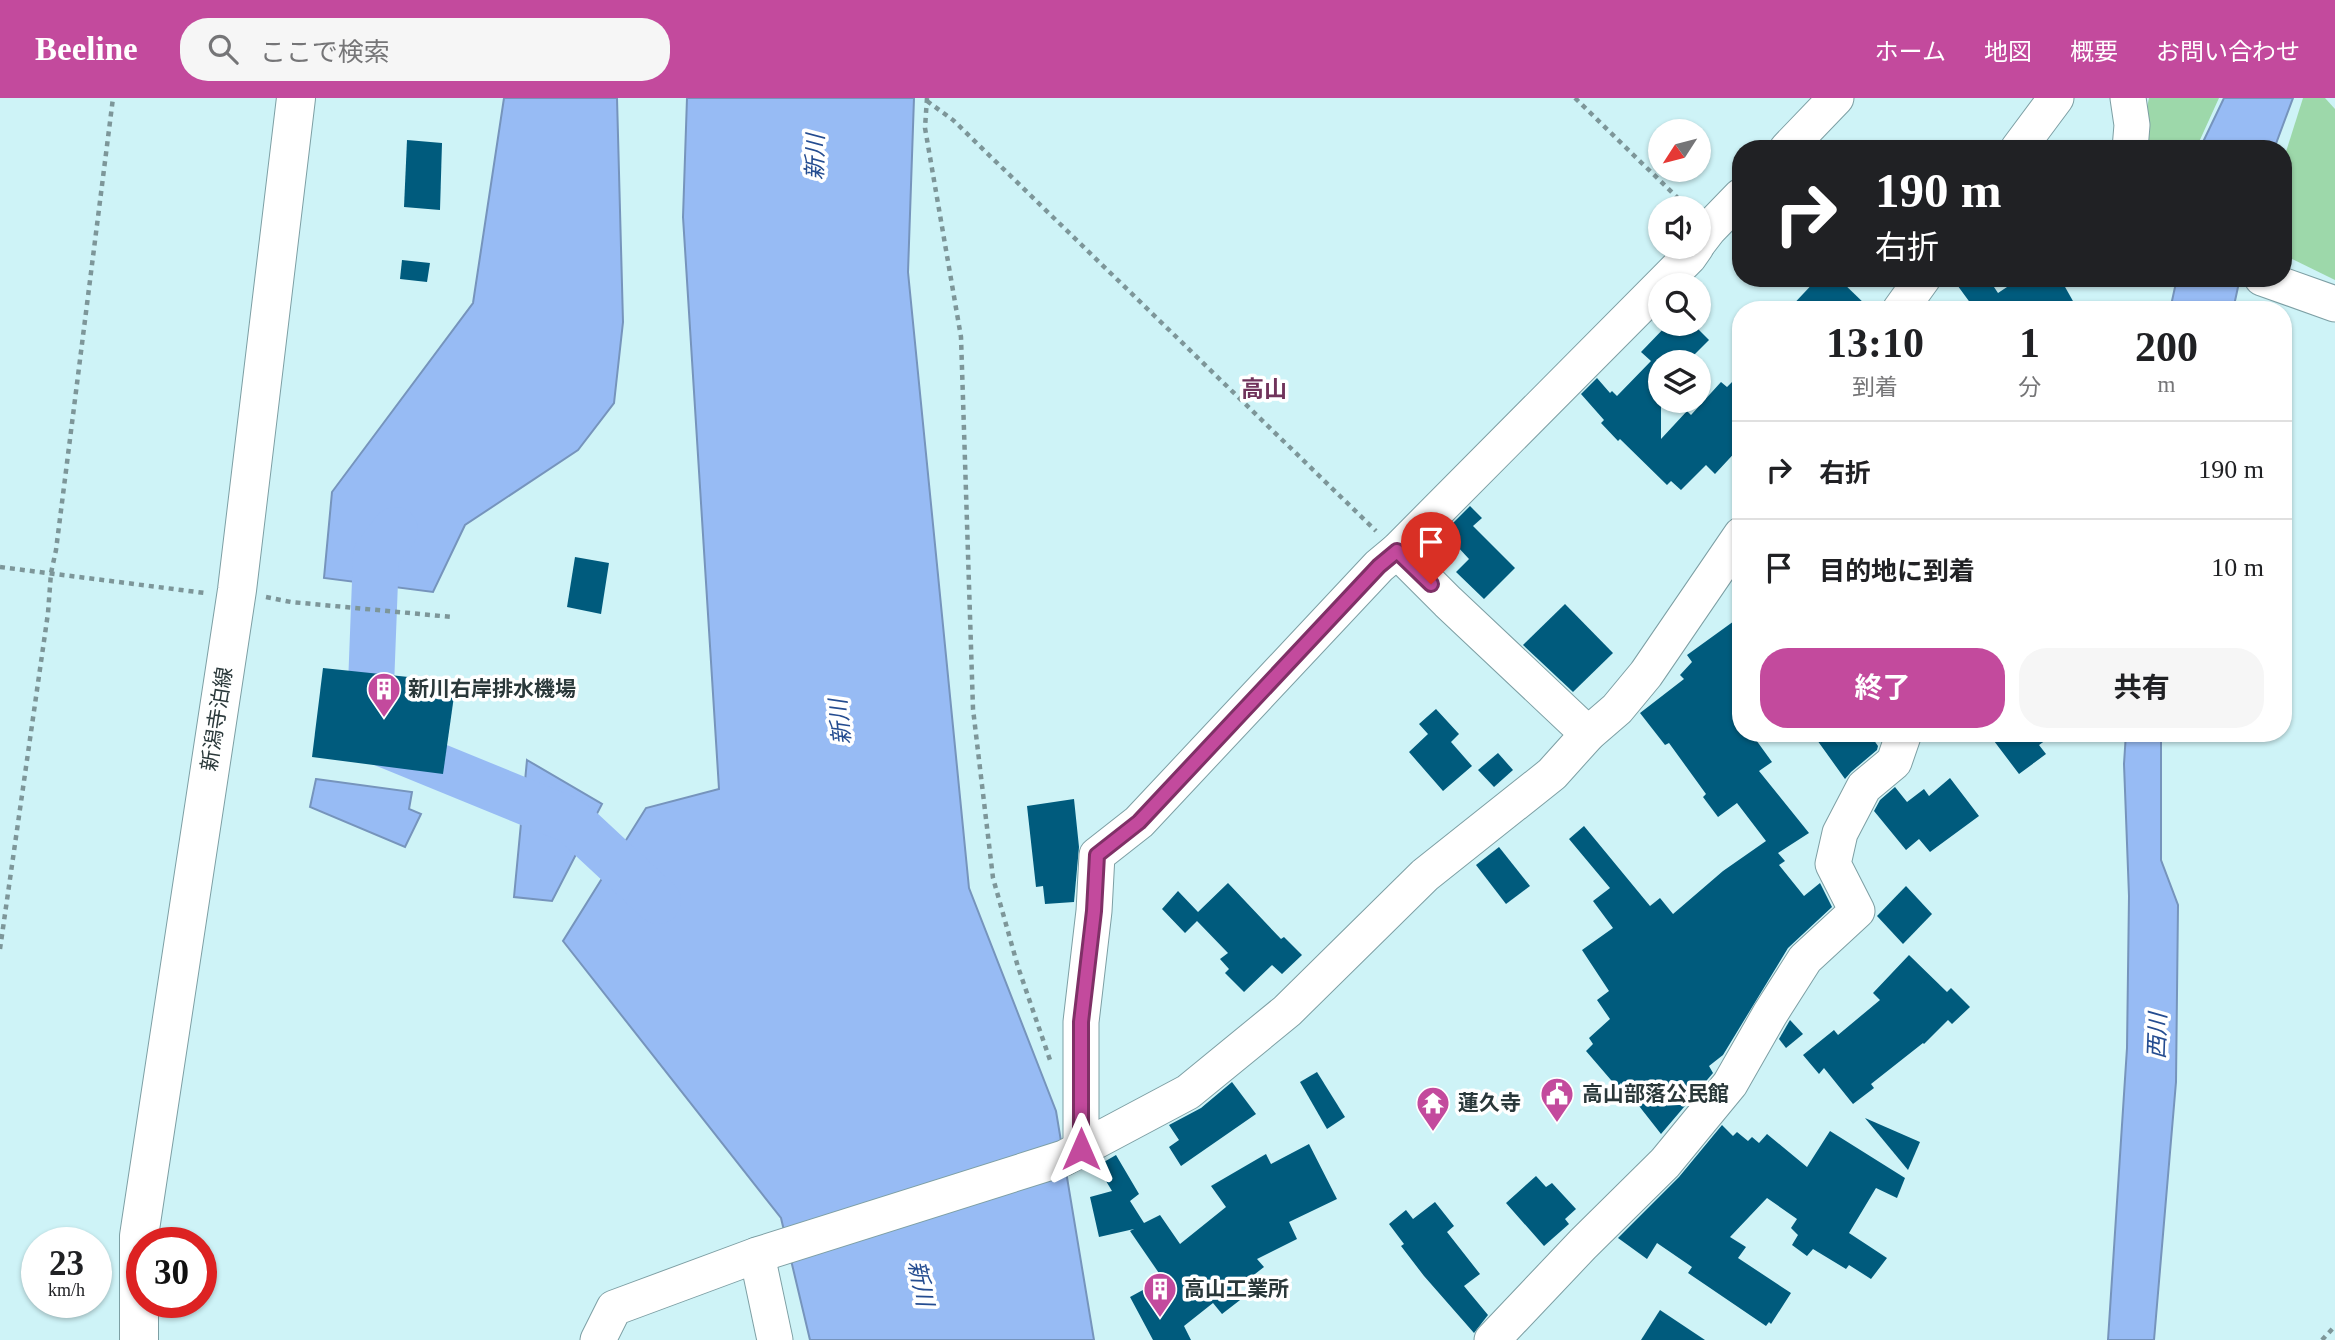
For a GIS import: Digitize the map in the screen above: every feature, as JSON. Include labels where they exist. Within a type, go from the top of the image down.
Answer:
[{"type":"main road","name":"新潟寺泊線","points":[[139,1340],[139,1236],[237,590],[296,98]]},
{"type":"street","points":[[1796,140],[1836,98]]},
{"type":"street","points":[[2025,140],[2056,98]]},
{"type":"street","points":[[2128,98],[2132,125],[2131,140]]},
{"type":"street","points":[[1711,227],[1732,205]]},
{"type":"street","points":[[1072,1154],[1097,855],[1139,822],[1379,566],[1687,259]]},
{"type":"street","points":[[2287,287],[2327,301]]},
{"type":"street","points":[[607,1329],[757,1255],[1072,1154],[1188,1091],[1278,1019],[1425,876],[1552,774],[1588,734],[1617,709],[1646,674],[1732,548]]},
{"type":"street","points":[[1397,551],[1503,656],[1588,734]]},
{"type":"street","points":[[1492,1340],[1665,1163],[1730,1084],[1805,959],[1857,911],[1833,864],[1840,833],[1864,787],[1894,762],[1900,742]]},
{"type":"street","points":[[757,1255],[775,1340]]},
{"type":"path","points":[[0,949],[48,613],[113,98]]},
{"type":"path","points":[[1575,98],[1676,196]]},
{"type":"path","points":[[927,99],[953,120],[1397,551]]},
{"type":"path","points":[[927,99],[925,128],[961,337],[973,709],[993,878],[1018,967],[1054,1071]]},
{"type":"path","points":[[0,568],[214,594],[237,590],[291,602],[452,617]]},
{"type":"path","points":[[2322,1340],[2335,1326]]},
{"type":"green space","points":[[2149,98],[2219,98],[2200,140],[2142,140]]},
{"type":"green space","points":[[2303,98],[2325,98],[2335,109],[2335,280],[2292,259],[2292,140],[2290,140]]},
{"type":"water","points":[[504,98],[617,98],[623,322],[614,403],[578,450],[465,525],[433,592],[324,578],[332,492],[473,303]]},
{"type":"water","name":"新川","points":[[687,98],[914,98],[908,272],[969,888],[1056,1111],[1094,1340],[810,1340],[781,1218],[563,941],[646,808],[719,789],[683,217]]},
{"type":"water","points":[[2224,98],[2293,98],[2277,140],[2204,140]]},
{"type":"water","points":[[2175,287],[2238,287],[2235,301],[2172,301]]},
{"type":"water","name":"西川","points":[[2125,742],[2161,742],[2161,860],[2178,905],[2176,1082],[2154,1340],[2108,1340],[2127,1048],[2129,896]]},
{"type":"water","points":[[527,760],[602,804],[552,901],[514,897]]},
{"type":"water","points":[[316,779],[412,792],[409,809],[421,814],[405,847],[310,807]]},
{"type":"building","points":[[407,140],[442,143],[440,210],[404,207]]},
{"type":"building","points":[[402,260],[430,263],[427,282],[400,279]]},
{"type":"building","points":[[1810,287],[1847,287],[1862,301],[1796,301]]},
{"type":"building","points":[[1959,287],[1994,287],[1998,293],[2007,287],[2065,287],[2073,301],[1969,301]]},
{"type":"building","points":[[1656,336],[1705,336],[1709,340],[1699,350],[1648,350],[1648,358],[1641,352]]},
{"type":"building","points":[[1648,364],[1648,413],[1661,413],[1661,439],[1685,413],[1711,413],[1711,393],[1721,382],[1727,387],[1732,382],[1732,456],[1715,474],[1706,465],[1681,490],[1671,481],[1667,485],[1620,439],[1618,441],[1601,423],[1604,420],[1581,394],[1597,378],[1610,393],[1612,391],[1617,396]]},
{"type":"building","points":[[1470,506],[1482,518],[1473,526],[1515,568],[1484,599],[1456,572],[1469,559],[1444,532]]},
{"type":"building","points":[[575,557],[609,563],[601,614],[567,607]]},
{"type":"building","points":[[1565,604],[1613,653],[1573,692],[1523,645]]},
{"type":"building","points":[[1732,622],[1732,742],[1758,742],[1772,762],[1759,771],[1809,833],[1778,853],[1785,861],[1779,865],[1804,896],[1820,883],[1832,907],[1788,948],[1723,1055],[1709,1066],[1713,1073],[1661,1134],[1621,1083],[1617,1087],[1586,1051],[1593,1044],[1589,1038],[1610,1019],[1597,1000],[1609,991],[1582,950],[1613,928],[1593,901],[1610,888],[1569,839],[1584,826],[1650,906],[1660,898],[1673,914],[1723,871],[1766,841],[1737,803],[1718,817],[1703,797],[1706,794],[1669,743],[1665,745],[1640,713],[1684,679],[1680,675],[1692,662],[1687,655]]},
{"type":"building","name":"新川右岸排水機場","points":[[323,668],[456,682],[443,774],[312,757]]},
{"type":"building","points":[[1436,709],[1459,734],[1451,742],[1472,766],[1443,791],[1409,752],[1428,734],[1419,724]]},
{"type":"building","points":[[1818,742],[1875,742],[1877,750],[1845,779]]},
{"type":"building","points":[[1995,742],[2043,742],[2039,745],[2046,754],[2019,774]]},
{"type":"building","points":[[1498,753],[1513,770],[1494,787],[1478,770]]},
{"type":"building","points":[[1950,778],[1979,816],[1930,852],[1919,839],[1906,850],[1874,811],[1880,800],[1895,787],[1907,802],[1924,789],[1929,796]]},
{"type":"building","points":[[1074,799],[1079,847],[1074,902],[1045,904],[1043,886],[1036,887],[1027,806]]},
{"type":"building","points":[[1499,847],[1530,886],[1506,904],[1476,865]]},
{"type":"building","points":[[1228,883],[1281,939],[1284,937],[1302,955],[1282,974],[1272,965],[1244,992],[1225,973],[1229,969],[1220,959],[1228,953],[1197,921],[1185,933],[1162,909],[1178,891],[1198,912]]},
{"type":"building","points":[[1906,886],[1932,914],[1903,944],[1877,916]]},
{"type":"building","points":[[1909,955],[1947,992],[1951,988],[1970,1007],[1952,1024],[1948,1020],[1924,1044],[1871,1084],[1874,1088],[1853,1104],[1824,1068],[1819,1074],[1803,1055],[1834,1030],[1838,1035],[1880,1000],[1873,993]]},
{"type":"building","points":[[1790,1020],[1803,1034],[1786,1048],[1779,1039]]},
{"type":"building","points":[[1317,1072],[1345,1117],[1327,1129],[1300,1082]]},
{"type":"building","points":[[1232,1082],[1256,1114],[1181,1166],[1169,1147],[1179,1140],[1169,1125],[1201,1108]]},
{"type":"building","points":[[1865,1118],[1920,1142],[1908,1170]]},
{"type":"building","points":[[1722,1125],[1733,1136],[1737,1132],[1748,1141],[1752,1137],[1759,1143],[1767,1134],[1807,1167],[1830,1131],[1905,1178],[1897,1198],[1876,1188],[1849,1233],[1887,1258],[1871,1279],[1849,1265],[1846,1269],[1813,1249],[1807,1256],[1792,1245],[1798,1235],[1791,1228],[1797,1219],[1767,1198],[1730,1237],[1746,1247],[1738,1258],[1791,1293],[1771,1324],[1769,1322],[1766,1326],[1688,1273],[1692,1267],[1657,1243],[1647,1259],[1618,1238],[1679,1177]]},
{"type":"building","points":[[1309,1144],[1337,1199],[1289,1222],[1297,1239],[1257,1259],[1264,1267],[1237,1288],[1244,1297],[1222,1314],[1213,1303],[1184,1326],[1191,1340],[1153,1340],[1130,1297],[1163,1279],[1130,1231],[1134,1229],[1099,1237],[1090,1197],[1112,1191],[1097,1166],[1116,1155],[1139,1194],[1130,1201],[1144,1223],[1160,1215],[1180,1244],[1226,1207],[1211,1186],[1266,1154],[1271,1164]]},
{"type":"building","points":[[1536,1176],[1546,1187],[1552,1183],[1576,1209],[1565,1219],[1569,1224],[1544,1246],[1506,1203]]},
{"type":"building","points":[[1435,1202],[1454,1226],[1447,1232],[1480,1274],[1464,1286],[1488,1315],[1474,1333],[1424,1276],[1401,1246],[1404,1244],[1389,1224],[1406,1210],[1413,1219]]},
{"type":"building","points":[[1660,1310],[1705,1340],[1641,1340]]},
{"type":"waterway","points":[[395,530],[376,555],[369,738],[572,821],[658,901]]},
{"type":"place","name":"新川右岸排水機場","points":[[384,719]]},
{"type":"place","name":"高山部落公民館","points":[[1557,1124]]},
{"type":"place","name":"蓮久寺","points":[[1433,1133]]},
{"type":"place","name":"高山工業所","points":[[1160,1319]]},
{"type":"district","name":"高山","points":[[1264,389]]},
{"type":"route","points":[[1081,1149],[1081,1022],[1094,911],[1097,855],[1139,822],[1379,566],[1397,551],[1431,584]]}]
